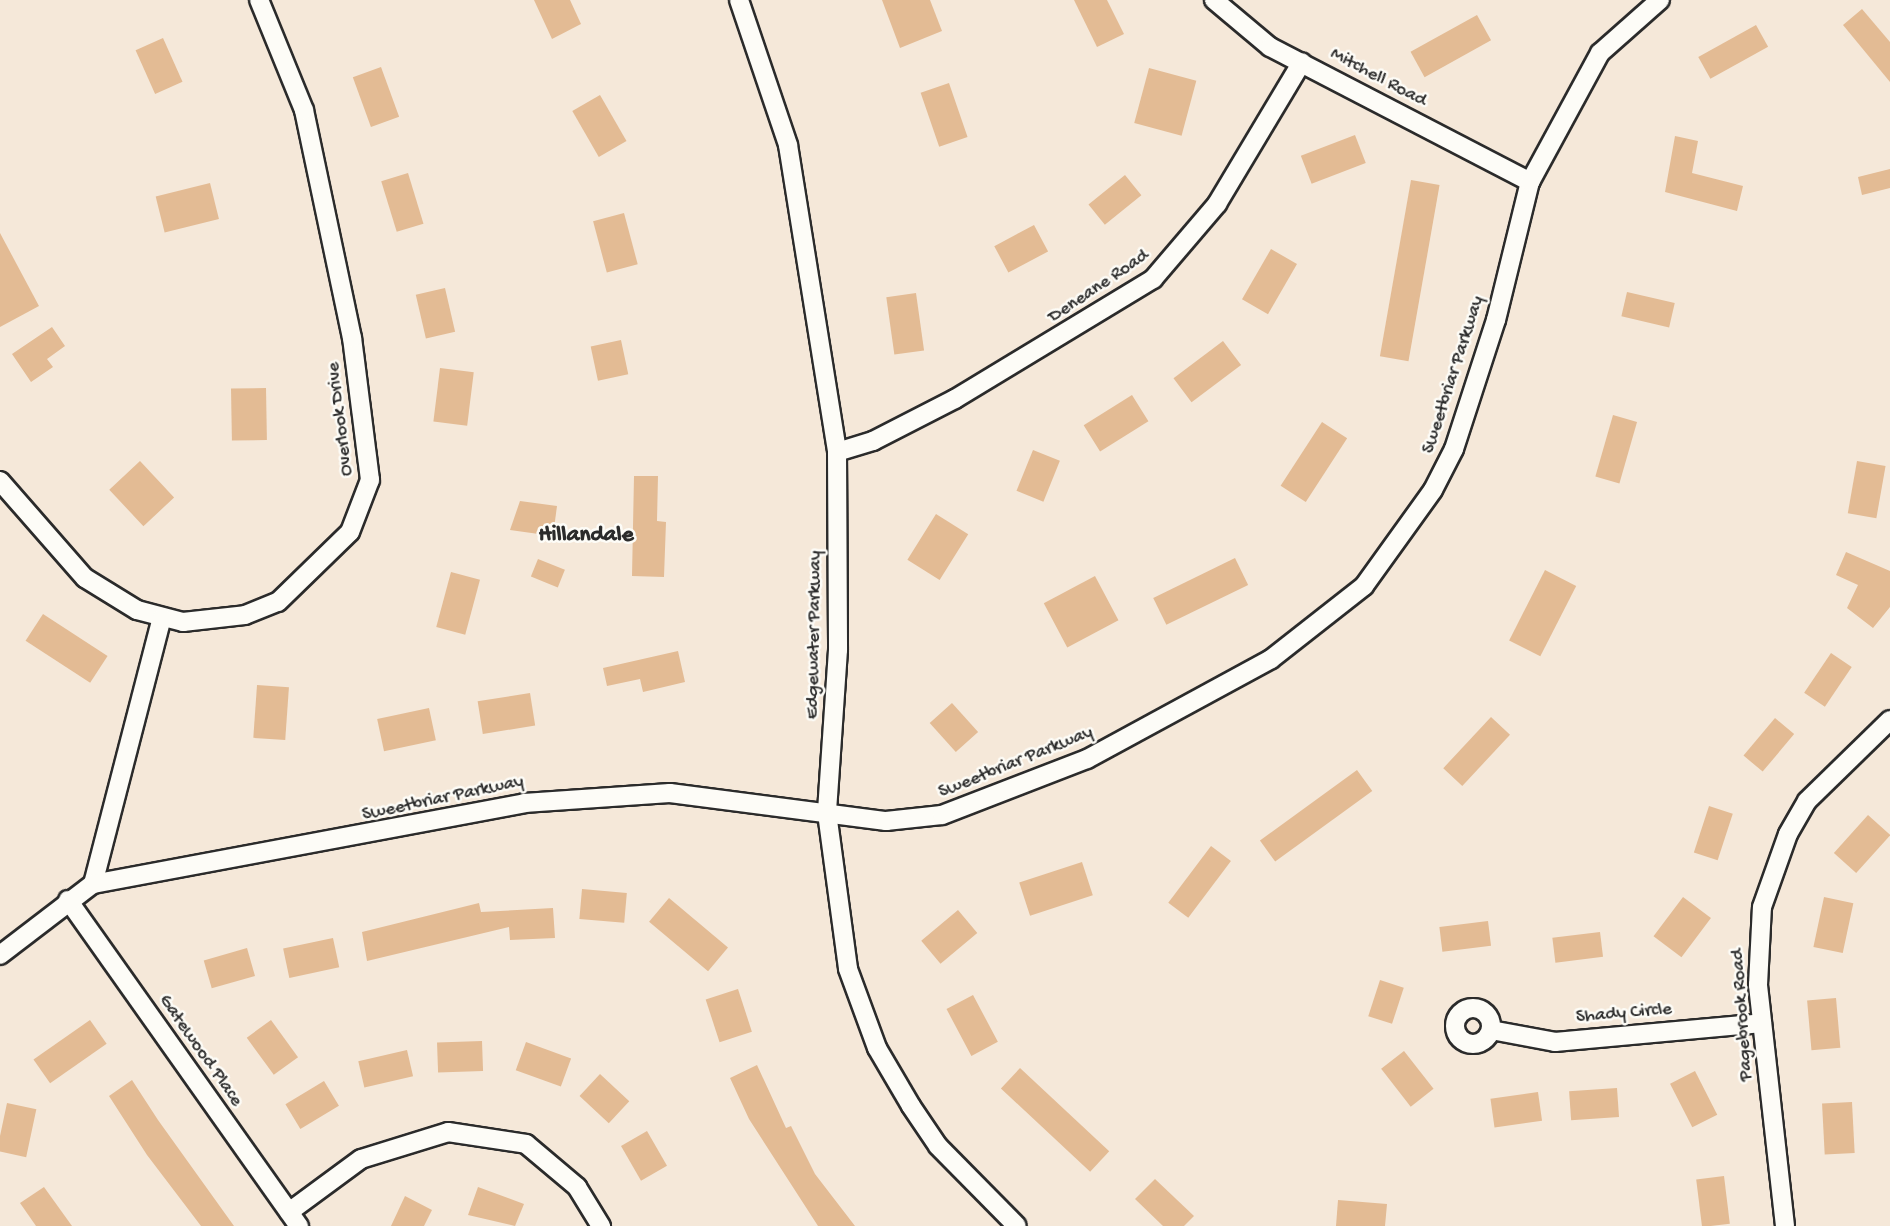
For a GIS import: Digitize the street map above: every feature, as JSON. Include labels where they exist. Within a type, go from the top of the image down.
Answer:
[{"type":"street","name":"Overlook Drive","points":[[0,481],[85,578],[110,597],[162,618],[210,621],[278,602],[350,532],[370,480],[319,166],[281,46],[258,0]]},
{"type":"street","name":"Edgewater Parkway","points":[[739,0],[788,145],[837,452],[838,650],[827,813],[839,926],[877,1048],[938,1146],[1017,1226]]},
{"type":"street","name":"Mitchell Road","points":[[1214,0],[1270,47],[1530,182]]},
{"type":"street","name":"Sweetbriar Parkway","points":[[0,955],[68,900],[93,884],[578,795],[670,793],[827,813],[924,819],[1045,778],[1271,659],[1343,605],[1407,529],[1454,449],[1510,271],[1530,182],[1600,53],[1660,0]]},
{"type":"street","name":"Deneane Road","points":[[837,452],[955,399],[1153,279],[1217,204],[1302,62]]},
{"type":"street","points":[[93,884],[162,618]]},
{"type":"street","name":"Pagebrook Road","points":[[1785,1226],[1762,1023],[1757,946],[1762,907],[1788,834],[1835,769],[1890,720]]},
{"type":"street","name":"Gatewood Place","points":[[68,900],[294,1219]]},
{"type":"street","name":"Shady Circle","points":[[1491,1030],[1555,1042],[1762,1023]]},
{"type":"street","points":[[294,1219],[361,1159],[448,1132],[526,1144],[577,1187],[601,1226]]},
{"type":"building","points":[[534,0],[570,0],[581,24],[552,39]]},
{"type":"building","points":[[882,0],[930,0],[942,31],[900,48]]},
{"type":"building","points":[[1074,0],[1107,0],[1124,34],[1097,47]]},
{"type":"building","points":[[1862,9],[1890,42],[1890,82],[1843,25]]},
{"type":"building","points":[[1477,15],[1491,40],[1425,77],[1411,52]]},
{"type":"building","points":[[1756,25],[1768,47],[1710,79],[1698,57]]},
{"type":"building","points":[[163,38],[183,82],[155,94],[136,50]]},
{"type":"building","points":[[381,67],[399,117],[371,127],[353,77]]},
{"type":"building","points":[[1149,68],[1196,81],[1182,136],[1134,123]]},
{"type":"building","points":[[949,83],[968,137],[939,147],[921,93]]},
{"type":"building","points":[[600,95],[626,141],[599,157],[572,111]]},
{"type":"building","points":[[1355,135],[1366,163],[1312,184],[1301,156]]},
{"type":"building","points":[[1675,136],[1698,141],[1692,173],[1743,186],[1737,211],[1665,192]]},
{"type":"building","points":[[1890,169],[1890,188],[1862,195],[1858,177]]},
{"type":"building","points":[[408,173],[423,224],[397,232],[381,181]]},
{"type":"building","points":[[1125,175],[1141,195],[1105,225],[1088,205]]},
{"type":"building","points":[[1411,180],[1440,185],[1408,361],[1380,356]]},
{"type":"building","points":[[210,183],[219,219],[165,232],[156,197]]},
{"type":"building","points":[[624,213],[638,264],[607,272],[593,221]]},
{"type":"building","points":[[1034,225],[1048,251],[1008,273],[994,246]]},
{"type":"building","points":[[0,233],[39,306],[0,327]]},
{"type":"building","points":[[1271,249],[1297,264],[1268,314],[1242,299]]},
{"type":"building","points":[[445,288],[455,332],[426,339],[416,295]]},
{"type":"building","points":[[1627,292],[1675,303],[1669,327],[1621,316]]},
{"type":"building","points":[[916,293],[924,350],[894,355],[886,297]]},
{"type":"building","points":[[52,327],[65,346],[47,359],[53,367],[31,382],[12,354]]},
{"type":"building","points":[[621,340],[628,374],[598,381],[591,346]]},
{"type":"building","points":[[1223,341],[1241,365],[1192,402],[1173,378]]},
{"type":"building","points":[[440,368],[474,372],[467,426],[433,422]]},
{"type":"building","points":[[266,388],[267,440],[232,441],[231,389]]},
{"type":"building","points":[[1132,395],[1148,421],[1100,451],[1084,425]]},
{"type":"building","points":[[1613,415],[1637,422],[1619,483],[1595,477]]},
{"type":"building","points":[[1322,422],[1347,438],[1306,502],[1281,486]]},
{"type":"building","points":[[1033,450],[1060,461],[1043,502],[1017,491]]},
{"type":"building","points":[[140,461],[174,498],[143,526],[109,490]]},
{"type":"building","points":[[1857,461],[1886,466],[1876,518],[1848,513]]},
{"type":"building","points":[[634,476],[658,476],[657,521],[666,522],[664,577],[632,576]]},
{"type":"building","points":[[520,501],[557,506],[553,536],[510,530]]},
{"type":"building","points":[[936,514],[968,534],[940,580],[907,560]]},
{"type":"building","points":[[1846,552],[1890,571],[1890,607],[1873,628],[1847,608],[1858,585],[1836,575]]},
{"type":"building","points":[[1235,558],[1248,585],[1166,625],[1153,598]]},
{"type":"building","points":[[538,559],[565,570],[558,587],[531,577]]},
{"type":"building","points":[[1545,570],[1576,586],[1540,656],[1509,640]]},
{"type":"building","points":[[451,572],[480,580],[465,635],[436,627]]},
{"type":"building","points":[[1095,576],[1118,620],[1067,647],[1044,603]]},
{"type":"building","points":[[43,614],[108,656],[90,683],[26,641]]},
{"type":"building","points":[[678,651],[685,682],[643,692],[640,679],[607,686],[603,668]]},
{"type":"building","points":[[1831,653],[1852,667],[1825,707],[1804,693]]},
{"type":"building","points":[[257,685],[289,687],[285,740],[253,738]]},
{"type":"building","points":[[530,693],[535,726],[483,734],[478,701]]},
{"type":"building","points":[[952,703],[978,732],[956,752],[930,723]]},
{"type":"building","points":[[429,708],[436,740],[384,751],[377,719]]},
{"type":"building","points":[[1491,717],[1510,735],[1462,786],[1443,768]]},
{"type":"building","points":[[1775,718],[1794,734],[1763,772],[1744,756]]},
{"type":"building","points":[[1357,770],[1372,791],[1275,862],[1260,841]]},
{"type":"building","points":[[1709,806],[1733,814],[1718,860],[1694,853]]},
{"type":"building","points":[[1868,815],[1890,835],[1856,873],[1834,853]]},
{"type":"building","points":[[1211,846],[1231,861],[1188,918],[1168,903]]},
{"type":"building","points":[[1082,862],[1093,895],[1030,916],[1019,882]]},
{"type":"building","points":[[582,889],[627,893],[624,923],[579,919]]},
{"type":"building","points":[[1683,897],[1711,918],[1681,957],[1654,936]]},
{"type":"building","points":[[1824,897],[1853,903],[1843,953],[1813,947]]},
{"type":"building","points":[[669,898],[728,947],[708,971],[649,922]]},
{"type":"building","points":[[479,903],[481,912],[553,908],[555,938],[510,940],[509,927],[367,961],[362,932]]},
{"type":"building","points":[[958,910],[977,933],[941,964],[921,941]]},
{"type":"building","points":[[1488,921],[1491,946],[1442,952],[1439,927]]},
{"type":"building","points":[[1600,932],[1603,957],[1555,963],[1552,938]]},
{"type":"building","points":[[333,938],[339,967],[289,978],[283,949]]},
{"type":"building","points":[[247,948],[255,976],[212,988],[204,960]]},
{"type":"building","points":[[1380,980],[1404,988],[1392,1024],[1368,1016]]},
{"type":"building","points":[[738,989],[752,1032],[720,1042],[706,1000]]},
{"type":"building","points":[[973,995],[998,1042],[971,1056],[947,1009]]},
{"type":"building","points":[[1836,998],[1840,1048],[1811,1050],[1807,1001]]},
{"type":"building","points":[[90,1020],[107,1044],[50,1083],[33,1060]]},
{"type":"building","points":[[271,1020],[298,1057],[274,1075],[247,1038]]},
{"type":"building","points":[[482,1041],[483,1071],[438,1073],[437,1043]]},
{"type":"building","points":[[526,1042],[571,1058],[561,1087],[516,1070]]},
{"type":"building","points":[[407,1050],[413,1076],[364,1088],[358,1061]]},
{"type":"building","points":[[1404,1051],[1434,1089],[1411,1107],[1381,1069]]},
{"type":"building","points":[[757,1065],[786,1128],[791,1126],[815,1174],[855,1226],[818,1226],[749,1119],[730,1078]]},
{"type":"building","points":[[1020,1068],[1109,1151],[1090,1172],[1001,1088]]},
{"type":"building","points":[[1695,1071],[1717,1115],[1692,1127],[1670,1084]]},
{"type":"building","points":[[600,1074],[629,1101],[609,1123],[580,1096]]},
{"type":"building","points":[[132,1080],[234,1226],[201,1226],[147,1155],[109,1096]]},
{"type":"building","points":[[324,1081],[339,1106],[300,1129],[285,1104]]},
{"type":"building","points":[[1617,1088],[1619,1117],[1571,1120],[1569,1091]]},
{"type":"building","points":[[1538,1092],[1542,1121],[1495,1127],[1490,1099]]},
{"type":"building","points":[[1852,1102],[1855,1153],[1825,1155],[1822,1104]]},
{"type":"building","points":[[7,1103],[36,1109],[26,1157],[0,1152],[0,1136]]},
{"type":"building","points":[[647,1131],[667,1166],[641,1181],[621,1146]]},
{"type":"building","points":[[1724,1176],[1730,1224],[1702,1226],[1696,1179]]},
{"type":"building","points":[[1155,1179],[1194,1216],[1184,1226],[1163,1226],[1135,1199]]},
{"type":"building","points":[[44,1187],[72,1226],[36,1226],[20,1203]]},
{"type":"building","points":[[478,1187],[524,1204],[515,1226],[468,1215]]},
{"type":"building","points":[[405,1196],[432,1210],[424,1226],[391,1226]]},
{"type":"building","points":[[1338,1200],[1387,1204],[1385,1226],[1336,1226]]},
{"type":"district","name":"Hillandale","points":[[586,536]]}]
